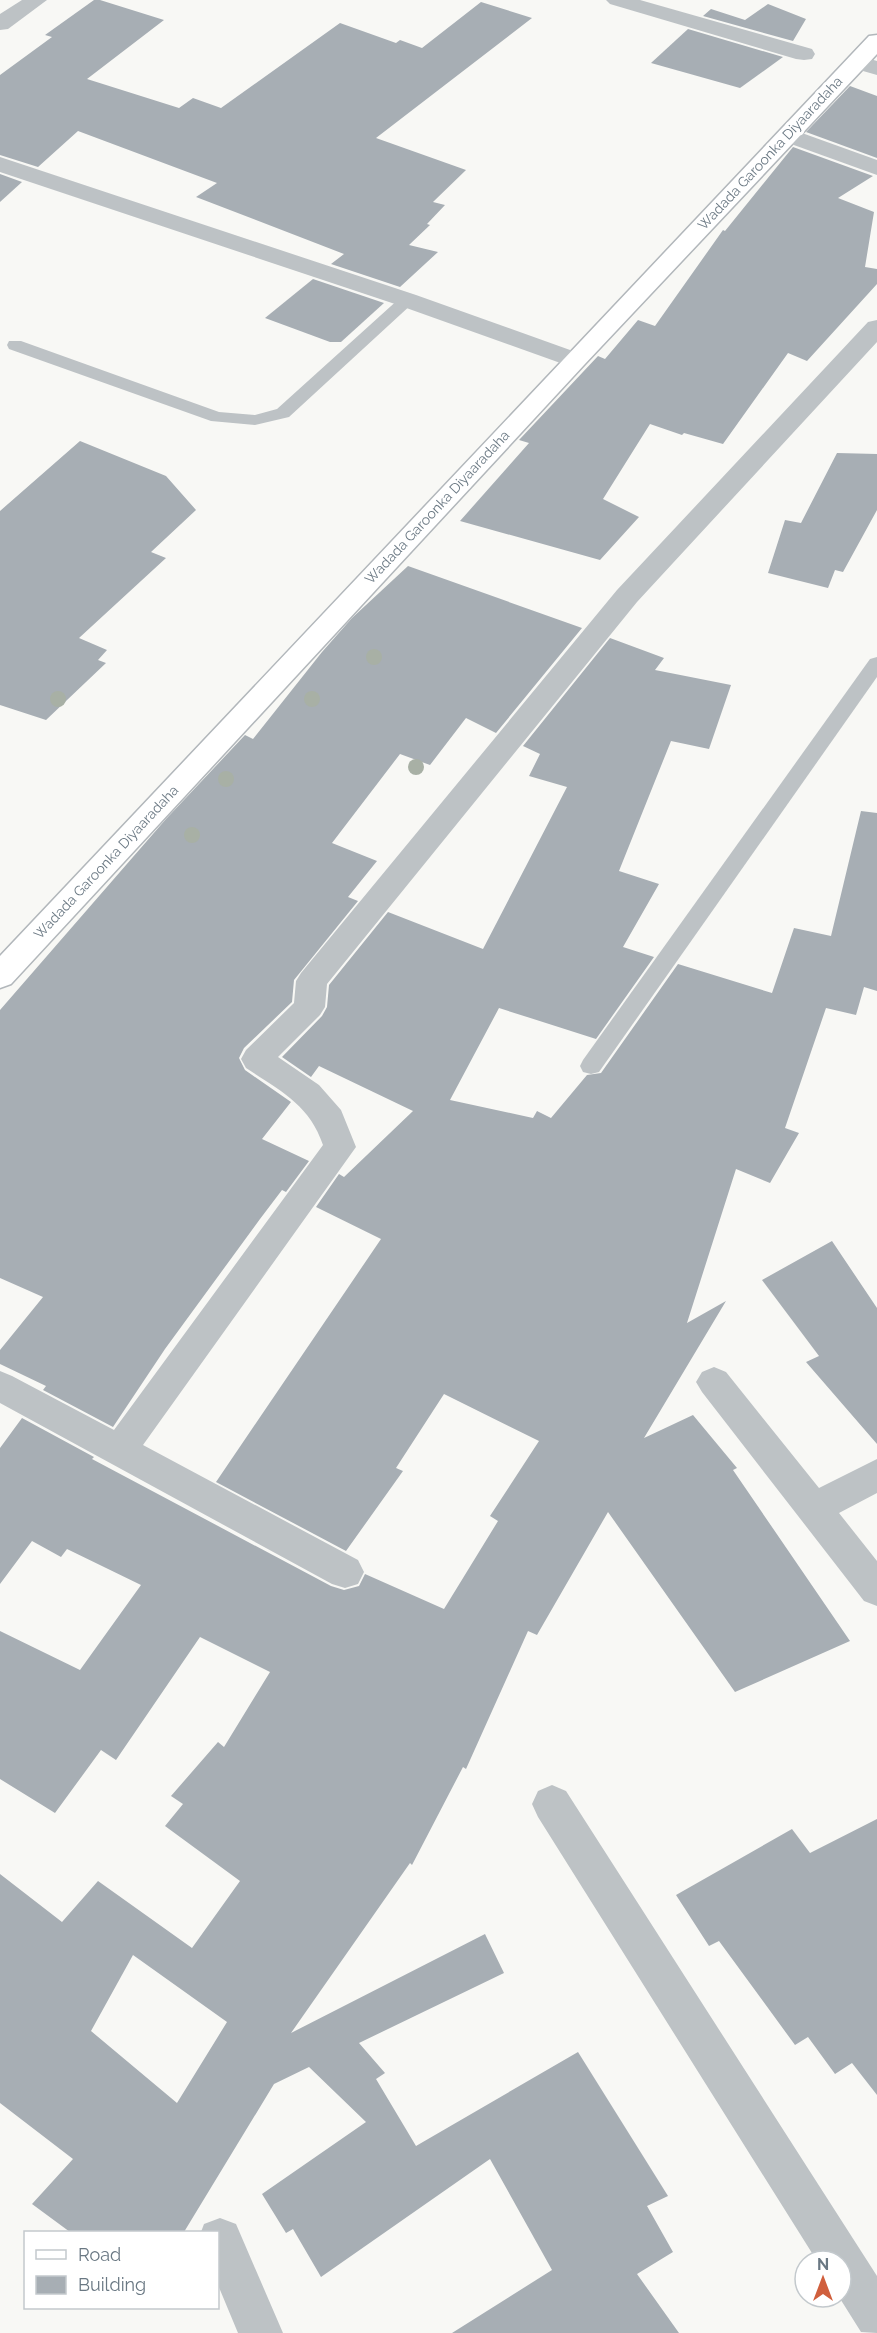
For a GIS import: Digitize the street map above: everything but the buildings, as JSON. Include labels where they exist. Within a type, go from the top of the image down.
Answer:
[{"type":"main road","name":"Wadada Garoonka Diyaaradaha","points":[[0,976],[788,135],[867,65],[877,41]]},
{"type":"street","points":[[0,24],[36,0]]},
{"type":"street","points":[[617,0],[804,54]]},
{"type":"street","points":[[788,135],[877,168]]},
{"type":"street","points":[[0,164],[407,300],[575,360]]},
{"type":"street","points":[[120,1449],[340,1147],[330,1119],[308,1094],[257,1059],[309,1007],[312,981],[627,596],[877,327]]},
{"type":"street","points":[[714,1382],[877,1589]]},
{"type":"street","points":[[0,1386],[345,1572]]},
{"type":"street","points":[[814,1508],[877,1475]]},
{"type":"street","points":[[552,1804],[877,2316]]},
{"type":"street","points":[[220,2240],[261,2333]]},
{"type":"lane","points":[[15,345],[217,417],[255,420],[283,413],[407,300]]},
{"type":"lane","points":[[591,1066],[877,663]]}]
